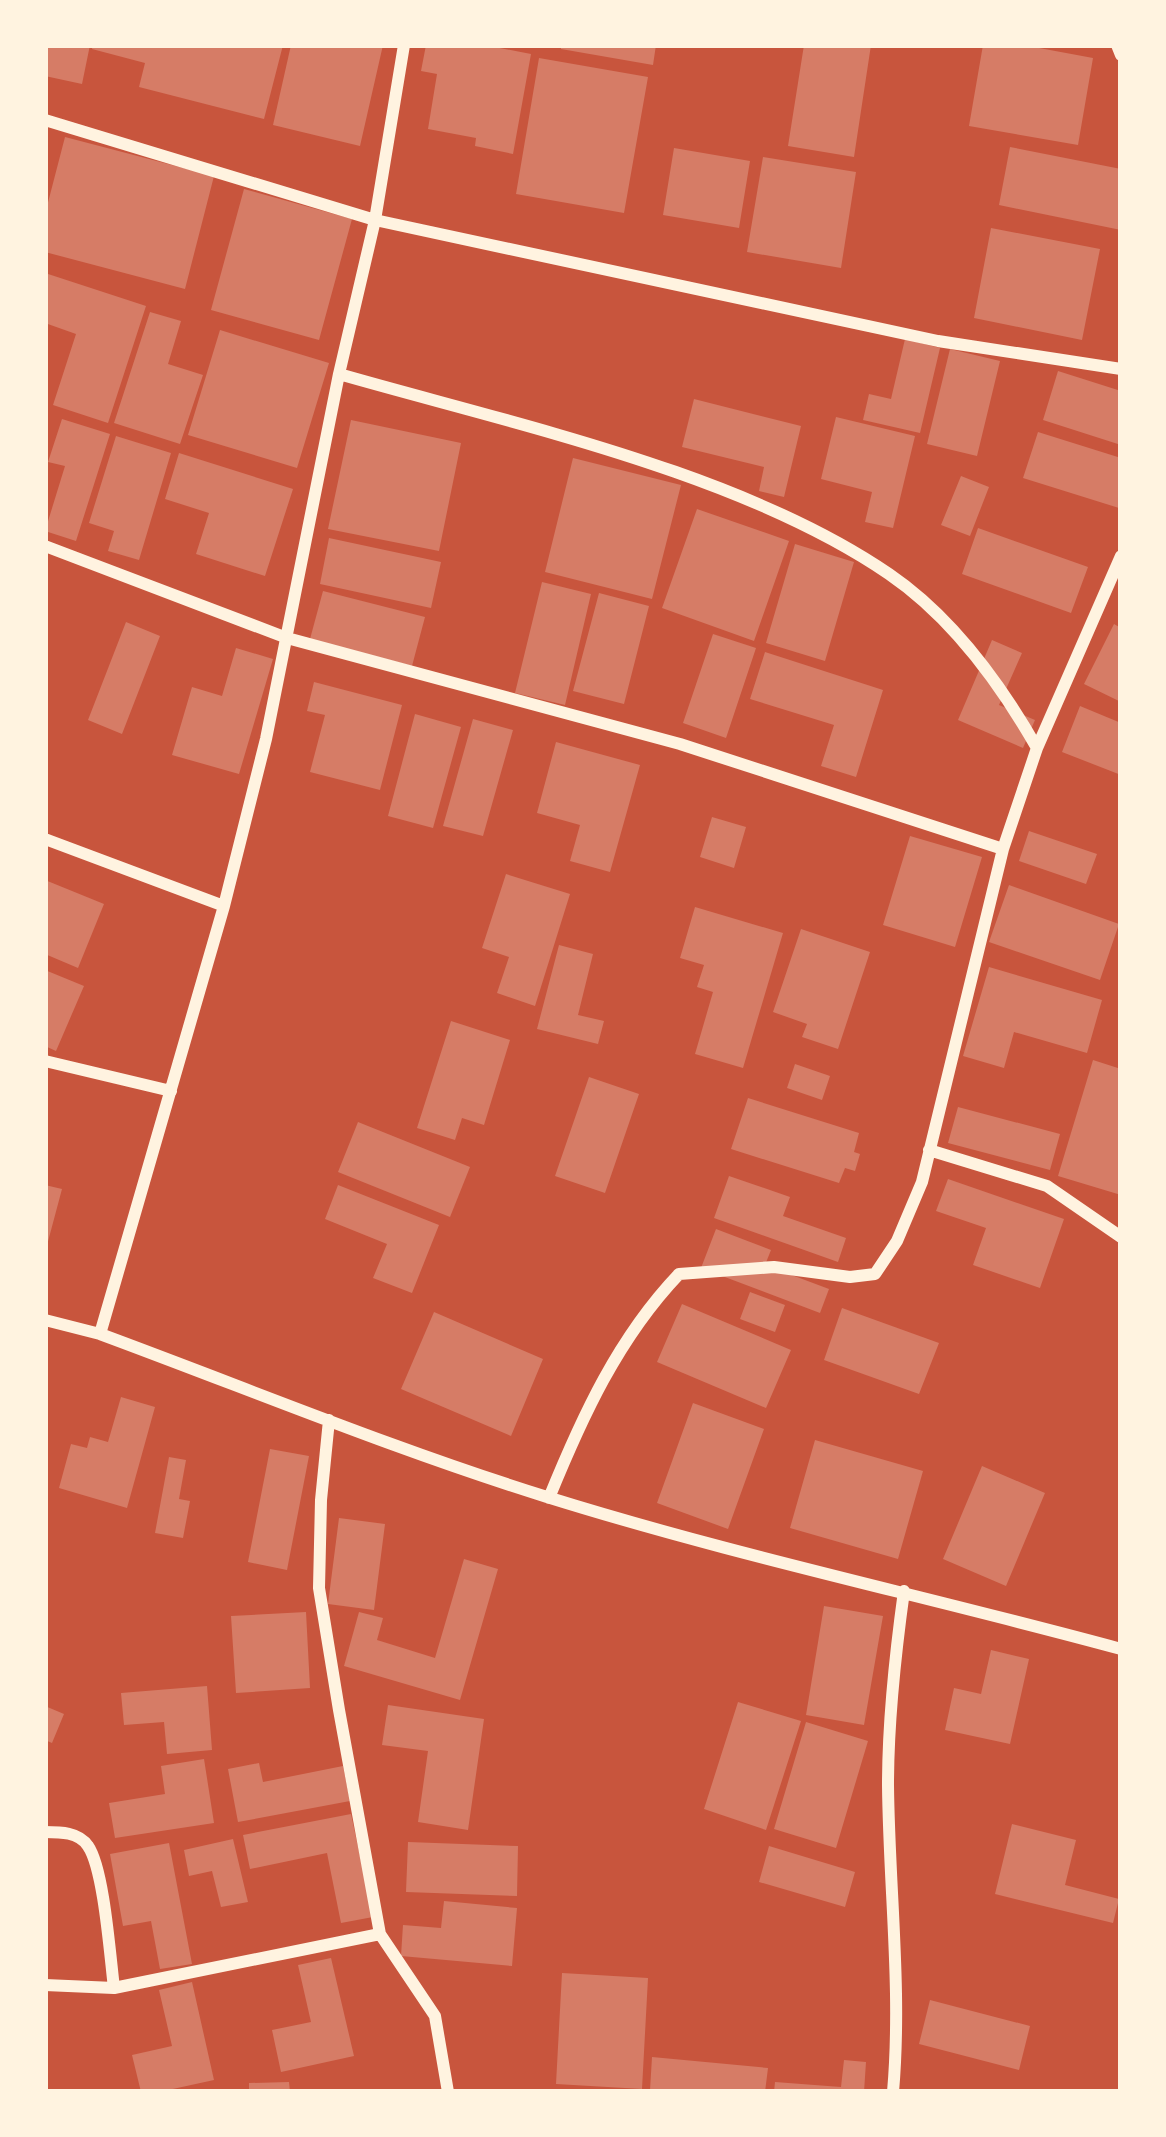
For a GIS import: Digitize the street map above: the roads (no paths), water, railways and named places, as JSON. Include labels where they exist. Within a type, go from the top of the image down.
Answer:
[{"type":"street","points":[[100,1334],[224,906],[266,740],[339,374],[375,220],[404,45]]},
{"type":"street","points":[[1117,45],[1121,55]]},
{"type":"street","points":[[45,120],[375,220],[938,341],[1121,369]]},
{"type":"street","points":[[339,374],[614,452],[746,500],[833,542],[891,576],[948,626],[1008,697],[1037,748]]},
{"type":"street","points":[[45,546],[287,638],[680,744],[1003,849]]},
{"type":"street","points":[[549,1498],[584,1414],[644,1312],[679,1274],[774,1267],[850,1277],[875,1274],[897,1240],[922,1182],[1003,849],[1037,748],[1121,556]]},
{"type":"street","points":[[45,839],[224,906]]},
{"type":"street","points":[[45,1061],[171,1091]]},
{"type":"street","points":[[929,1150],[1047,1186],[1121,1237]]},
{"type":"street","points":[[45,1320],[100,1334],[549,1498],[798,1569],[904,1591],[1121,1649]]},
{"type":"street","points":[[329,1420],[319,1588],[380,1934],[435,2016],[448,2092]]},
{"type":"street","points":[[893,2092],[896,1944],[888,1788],[890,1696],[904,1591]]},
{"type":"street","points":[[45,1832],[68,1833],[87,1843],[96,1866],[114,1988]]},
{"type":"street","points":[[45,1985],[114,1988],[380,1934]]}]
